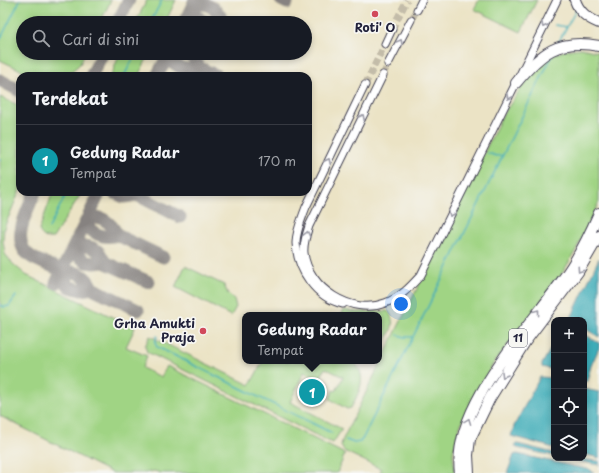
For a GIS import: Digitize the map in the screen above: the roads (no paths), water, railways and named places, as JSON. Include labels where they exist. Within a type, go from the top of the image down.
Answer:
[{"type":"highway","points":[[575,1],[580,12],[599,23]]},
{"type":"highway","points":[[516,83],[531,65],[551,49],[562,45],[579,43],[599,46]]},
{"type":"highway","name":"11","points":[[460,473],[459,455],[469,418],[504,356],[563,280],[582,250],[599,213]]},
{"type":"highway","name":"11","points":[[469,473],[468,455],[470,439],[490,398],[525,342],[578,272],[599,236]]},
{"type":"street","points":[[417,10],[422,0]]},
{"type":"street","points":[[311,196],[299,226],[296,242],[303,270],[312,285],[324,296],[337,302],[371,307],[385,303],[407,291],[421,275],[557,0]]},
{"type":"street","points":[[388,64],[411,20]]},
{"type":"street","points":[[385,44],[392,29]]},
{"type":"street","points":[[351,305],[316,282],[308,268],[304,253],[305,239],[309,226],[324,194],[383,75]]},
{"type":"street","points":[[312,195],[365,85]]},
{"type":"street","points":[[306,207],[324,194]]},
{"type":"water","points":[[599,258],[599,337],[587,330],[587,317],[571,317]]},
{"type":"water","points":[[587,336],[599,343],[599,348],[591,366],[587,381]]},
{"type":"water","points":[[551,348],[551,369],[542,367],[542,364]]},
{"type":"water","points":[[540,377],[551,378],[551,447],[511,436],[514,426]]},
{"type":"water","points":[[587,390],[599,392],[599,458],[587,455]]},
{"type":"water","points":[[517,444],[551,452],[551,455],[517,448],[515,445]]},
{"type":"water","points":[[517,454],[591,470],[594,473],[507,473],[514,455]]},
{"type":"water","points":[[577,461],[599,461],[599,465]]},
{"type":"waterway","points":[[0,40],[20,0]]},
{"type":"waterway","points":[[154,16],[162,0]]},
{"type":"waterway","points":[[558,43],[576,10]]},
{"type":"waterway","points":[[555,25],[567,27]]},
{"type":"waterway","points":[[346,440],[354,443],[360,442],[363,438],[552,56]]},
{"type":"waterway","points":[[126,72],[132,60]]},
{"type":"waterway","points":[[488,153],[496,156],[503,155]]},
{"type":"waterway","points":[[49,228],[65,196]]},
{"type":"waterway","points":[[0,305],[4,307],[9,306],[16,296]]},
{"type":"waterway","points":[[398,335],[413,337]]},
{"type":"waterway","points":[[157,336],[155,343],[157,347],[332,433]]},
{"type":"tunnel","points":[[392,29],[407,0]]},
{"type":"tunnel","points":[[411,20],[417,10]]},
{"type":"tunnel","points":[[365,85],[385,44]]},
{"type":"tunnel","points":[[383,75],[388,64]]},
{"type":"place","name":"Roti' O","points":[[375,14]]},
{"type":"place","name":"Grha Amukti Praja","points":[[203,331]]},
{"type":"place","name":"Gedung Radar","points":[[312,392]]}]
